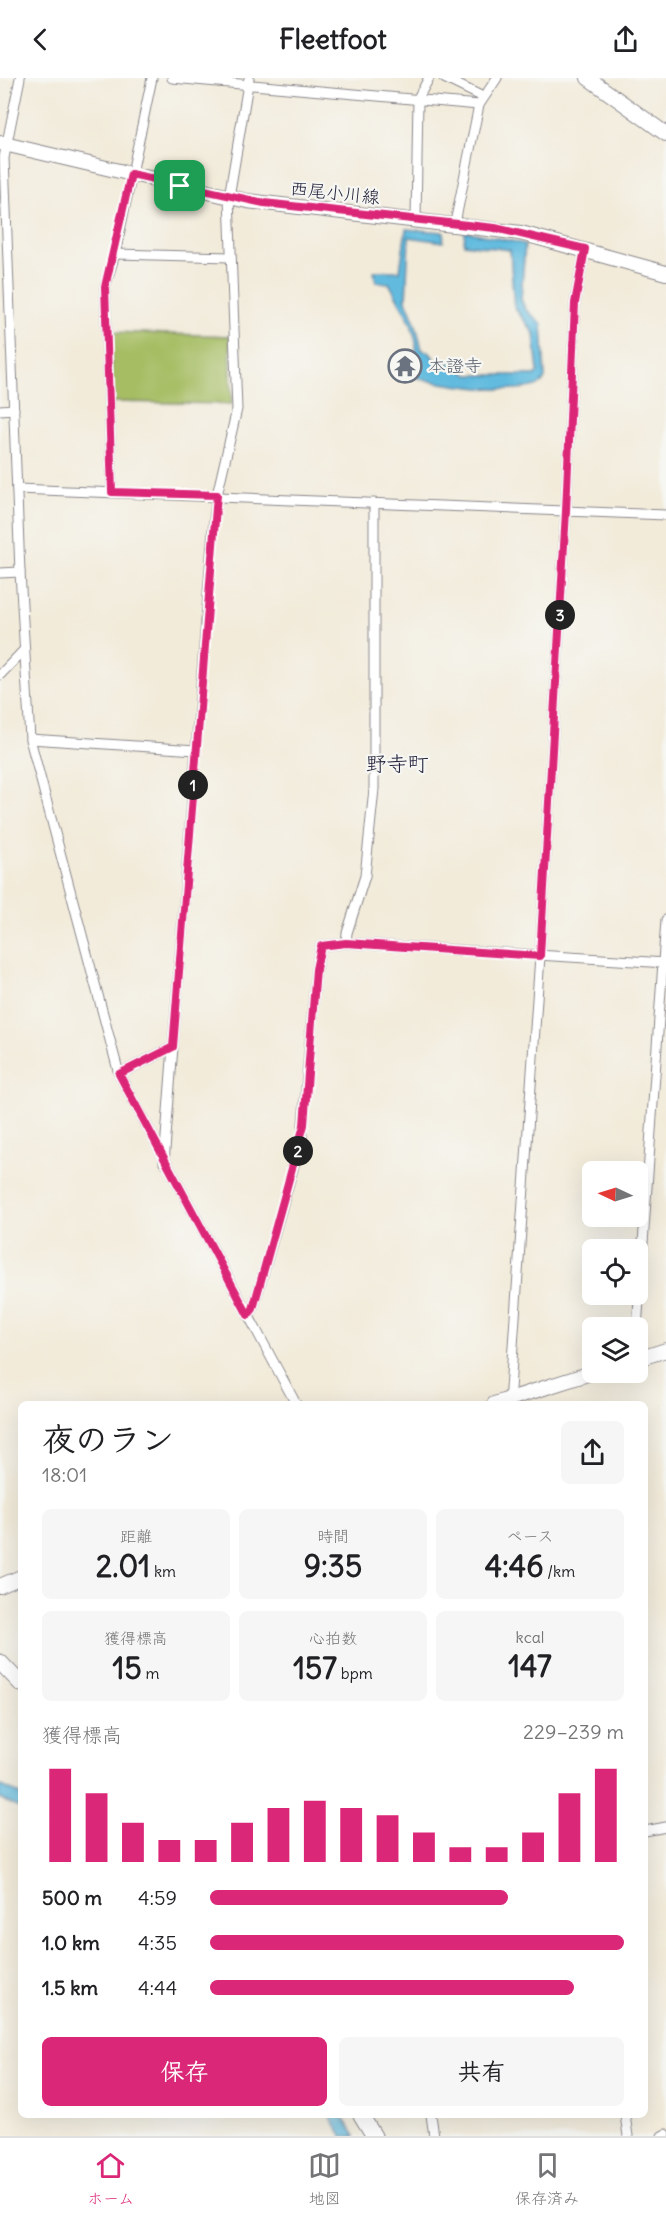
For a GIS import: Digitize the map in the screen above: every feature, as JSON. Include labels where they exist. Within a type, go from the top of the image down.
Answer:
[{"type":"main road","points":[[588,78],[666,134]]},
{"type":"main road","name":"西尾小川線","points":[[3,143],[229,197],[455,223],[521,233],[666,273]]},
{"type":"main road","points":[[648,1356],[666,1350]]},
{"type":"main road","points":[[512,1401],[582,1376]]},
{"type":"main road","points":[[0,1586],[18,1579]]},
{"type":"main road","points":[[0,1662],[18,1681]]},
{"type":"main road","points":[[363,2118],[374,2136]]},
{"type":"street","points":[[20,78],[3,143],[3,246],[14,409],[23,651],[30,739],[119,1074],[294,1401]]},
{"type":"street","points":[[112,492],[105,287],[115,254],[152,78]]},
{"type":"street","points":[[172,78],[249,81],[418,98],[481,101]]},
{"type":"street","points":[[416,220],[418,98],[429,78]]},
{"type":"street","points":[[444,78],[481,101]]},
{"type":"street","points":[[455,223],[481,101],[497,78]]},
{"type":"street","points":[[165,1163],[217,495],[237,409],[229,197],[249,81]]},
{"type":"street","points":[[509,1401],[540,956],[566,511],[575,303],[585,249]]},
{"type":"street","points":[[115,254],[230,257]]},
{"type":"street","points":[[0,410],[14,409]]},
{"type":"street","points":[[17,489],[217,495],[666,515]]},
{"type":"street","points":[[346,943],[365,876],[374,789],[374,503]]},
{"type":"street","points":[[0,573],[20,572]]},
{"type":"street","points":[[0,675],[23,651]]},
{"type":"street","points":[[30,739],[196,750]]},
{"type":"street","points":[[638,1317],[665,963],[666,920]]},
{"type":"street","points":[[248,1315],[253,1309],[302,1137],[319,950],[325,944],[346,943],[665,963]]},
{"type":"street","points":[[119,1074],[173,1047]]},
{"type":"street","points":[[648,1830],[666,1827]]},
{"type":"street","points":[[431,2118],[434,2136]]},
{"type":"street","points":[[625,2118],[628,2136]]},
{"type":"green space","points":[[110,332],[230,336],[232,404],[112,402]]},
{"type":"water","points":[[406,229],[444,232],[443,242],[409,237],[406,300],[416,325],[422,350],[429,352],[437,362],[454,364],[468,375],[535,375],[538,372],[534,333],[514,307],[510,250],[464,244],[465,231],[525,244],[521,299],[525,309],[542,324],[545,378],[542,383],[516,389],[477,388],[412,376],[415,372],[409,367],[410,362],[416,359],[416,342],[411,323],[389,283],[376,282],[374,271],[400,271]]},
{"type":"water","points":[[0,1785],[18,1794],[18,1808],[0,1799]]},
{"type":"water","points":[[331,2118],[343,2118],[355,2136],[342,2136]]},
{"type":"place","name":"本證寺","points":[[405,366]]},
{"type":"district","name":"野寺町","points":[[397,764]]},
{"type":"route","points":[[131,174],[180,186],[264,203],[495,228],[542,237],[585,249],[575,303],[566,511],[540,956],[346,943],[321,946],[316,969],[302,1137],[253,1309],[248,1315],[119,1074],[173,1047],[217,495],[112,492],[105,287],[115,254],[131,174]]}]
